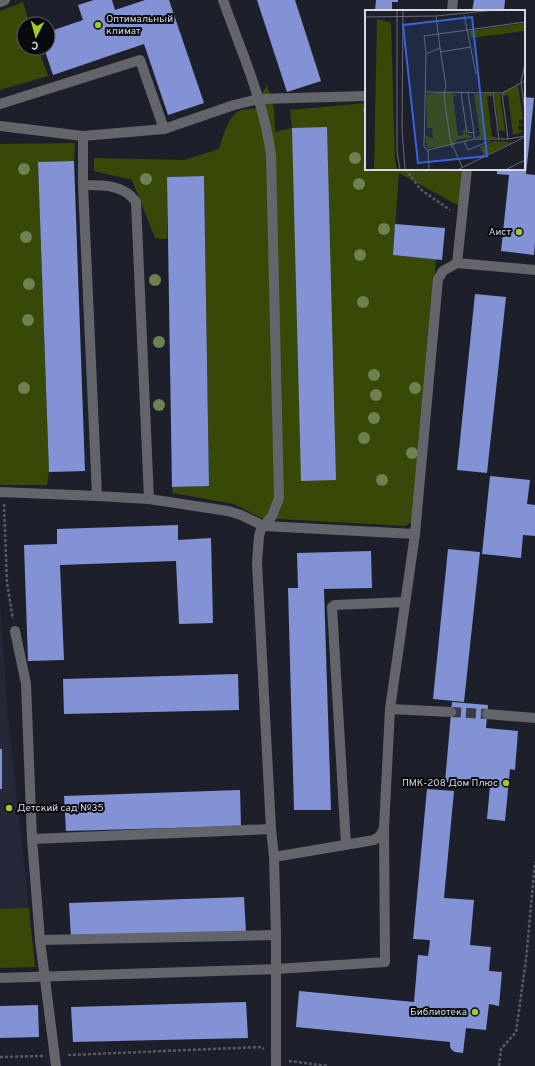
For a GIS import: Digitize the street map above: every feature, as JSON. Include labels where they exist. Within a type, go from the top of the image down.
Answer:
[{"type":"street","points":[[0,2],[5,0]]},
{"type":"street","points":[[223,0],[259,99],[268,134],[271,155],[279,498],[272,516],[264,526],[259,536],[257,563],[274,857],[277,969],[276,1063]]},
{"type":"street","points":[[452,10],[453,0]]},
{"type":"street","points":[[0,104],[140,60],[164,129]]},
{"type":"street","points":[[0,126],[83,136],[164,129],[234,105],[259,99],[365,96]]},
{"type":"street","points":[[83,136],[83,186],[97,496]]},
{"type":"street","points":[[457,263],[467,170]]},
{"type":"street","points":[[83,186],[105,186],[121,190],[132,196],[136,202],[149,499]]},
{"type":"street","points":[[0,978],[277,969],[385,962],[384,828],[390,709],[414,534],[438,279],[443,271],[457,263],[535,270]]},
{"type":"street","points":[[2,493],[149,499],[228,511],[241,515],[264,526],[414,534]]},
{"type":"street","points":[[346,845],[332,607],[405,602]]},
{"type":"street","points":[[15,631],[26,684],[32,839],[40,940],[56,1066]]},
{"type":"street","points":[[390,709],[451,712]]},
{"type":"street","points":[[487,714],[535,718]]},
{"type":"street","points":[[274,857],[374,840],[380,836],[384,828]]},
{"type":"street","points":[[32,839],[272,829]]},
{"type":"street","points":[[40,940],[276,935]]},
{"type":"path","points":[[407,170],[420,189],[462,218]]},
{"type":"path","points":[[2,493],[8,583],[15,631]]},
{"type":"path","points":[[499,1066],[501,1049],[516,1032],[526,960],[535,862]]},
{"type":"path","points":[[0,1057],[260,1047],[276,1063],[328,1066]]},
{"type":"shaded area","name":"Детский сад №35","points":[[0,602],[7,708],[29,908],[0,909]]},
{"type":"green space","points":[[23,2],[27,16],[16,16],[16,56],[41,56],[48,76],[0,90],[0,11]]},
{"type":"green space","points":[[267,85],[274,108],[275,132],[292,128],[290,110],[365,103],[365,170],[462,170],[459,206],[399,173],[393,255],[436,259],[416,519],[405,526],[261,518],[234,504],[173,493],[172,487],[209,486],[204,176],[167,177],[167,239],[155,238],[132,180],[94,171],[94,158],[184,160],[219,149],[229,121],[241,110],[257,108],[259,99]]},
{"type":"green space","points":[[75,143],[74,161],[38,162],[49,472],[47,485],[0,485],[0,144]]},
{"type":"green space","points":[[29,908],[35,967],[0,968],[0,909]]},
{"type":"building","points":[[94,0],[112,0],[115,10],[145,0],[169,0],[204,103],[168,115],[144,44],[53,75],[47,56],[56,56],[56,29],[83,20],[78,5]]},
{"type":"building","points":[[257,0],[295,0],[321,81],[287,92]]},
{"type":"building","points":[[376,0],[398,0],[398,2],[392,2],[392,10],[375,10]]},
{"type":"building","points":[[474,0],[505,0],[504,10],[472,10]]},
{"type":"building","points":[[525,97],[534,98],[526,174],[535,175],[534,255],[501,251],[509,175],[497,174],[497,170],[525,170]]},
{"type":"building","points":[[327,127],[336,480],[301,481],[292,128]]},
{"type":"building","points":[[74,161],[85,471],[49,472],[38,162]]},
{"type":"building","points":[[204,176],[209,486],[172,487],[167,177]]},
{"type":"building","points":[[395,224],[445,228],[442,260],[393,255]]},
{"type":"building","points":[[475,294],[506,297],[487,473],[457,470]]},
{"type":"building","points":[[490,476],[530,480],[527,504],[535,505],[535,536],[523,535],[521,558],[482,554]]},
{"type":"building","points":[[178,525],[178,540],[211,538],[213,623],[179,624],[176,561],[60,565],[64,660],[28,661],[24,545],[57,544],[57,529]]},
{"type":"building","points":[[448,549],[480,552],[464,702],[433,699]]},
{"type":"building","points":[[371,551],[372,588],[324,589],[331,810],[294,810],[288,588],[298,588],[297,553]]},
{"type":"building","points":[[238,674],[239,710],[64,714],[63,679]]},
{"type":"building","points":[[452,702],[488,705],[486,728],[518,731],[515,770],[510,769],[505,821],[487,819],[490,786],[445,782]]},
{"type":"building","points":[[0,749],[2,749],[2,789],[0,789]]},
{"type":"building","points":[[427,789],[454,791],[444,898],[474,900],[470,945],[491,947],[489,971],[502,972],[499,1006],[489,1004],[486,1030],[466,1028],[463,1053],[452,1050],[450,1047],[450,1042],[296,1027],[299,991],[414,1002],[418,955],[428,956],[430,941],[413,939]]},
{"type":"building","points":[[240,790],[241,826],[66,831],[64,796]]},
{"type":"building","points":[[244,897],[246,933],[71,939],[69,903]]},
{"type":"building","points":[[246,1002],[248,1038],[73,1042],[71,1007]]},
{"type":"building","points":[[38,1005],[39,1037],[0,1038],[0,1006]]},
{"type":"tunnel","points":[[451,712],[487,714]]},
{"type":"place","name":"Оптимальный климат","points":[[98,25]]},
{"type":"place","name":"Аист","points":[[519,232]]},
{"type":"place","name":"ПМК-208 Дом Плюс","points":[[506,783]]},
{"type":"place","name":"Детский сад №35","points":[[9,808]]},
{"type":"place","name":"Библиотека","points":[[475,1012]]}]
